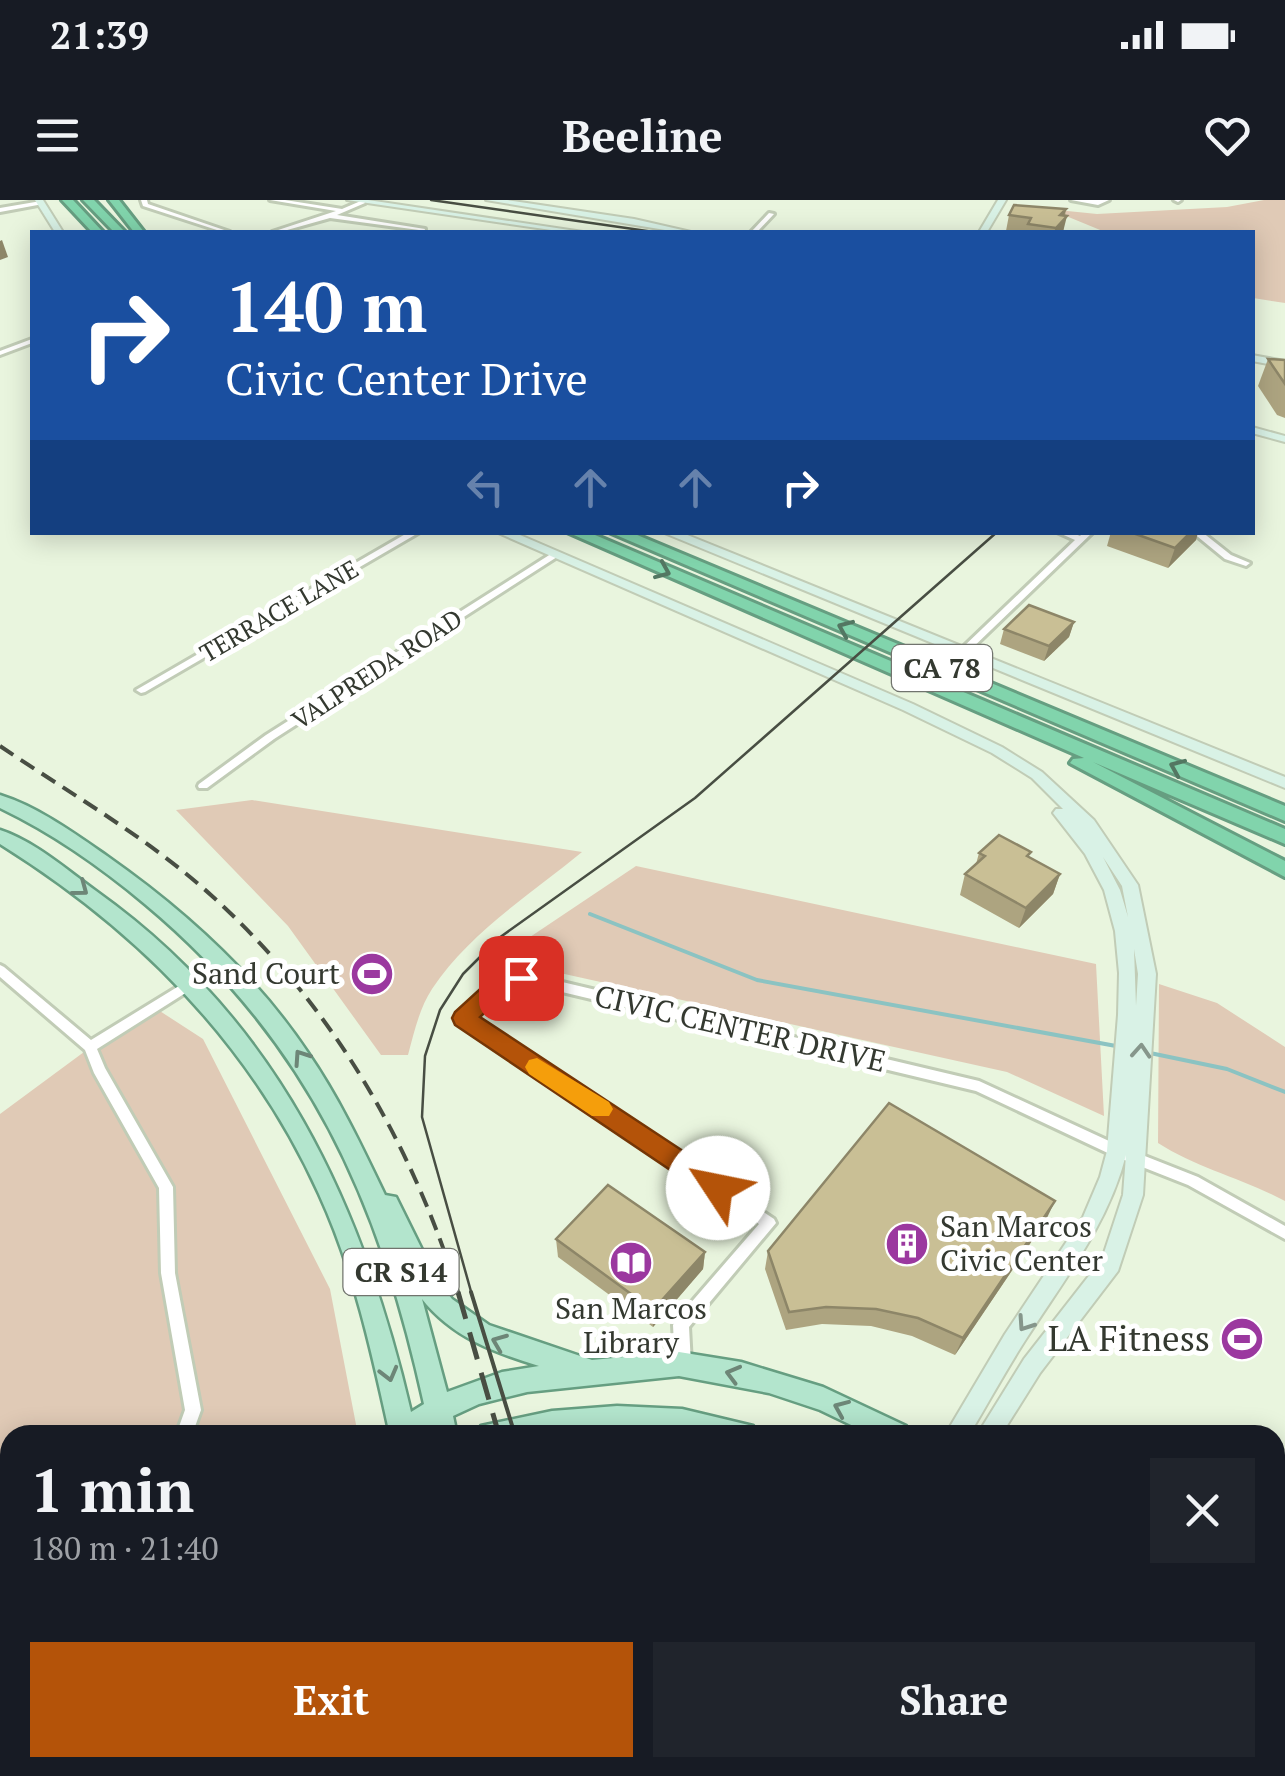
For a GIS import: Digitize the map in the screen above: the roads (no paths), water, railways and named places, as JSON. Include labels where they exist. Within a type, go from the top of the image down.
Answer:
[{"type":"highway","points":[[67,200],[96,230]]},
{"type":"highway","points":[[88,200],[118,230]]},
{"type":"highway","points":[[114,200],[138,230]]},
{"type":"highway","name":"CA 78","points":[[581,535],[1285,838]]},
{"type":"highway","name":"CA 78","points":[[623,535],[1279,811]]},
{"type":"highway","points":[[978,705],[1022,734],[1285,870]]},
{"type":"main road","points":[[351,200],[565,230]]},
{"type":"main road","points":[[490,200],[679,230]]},
{"type":"main road","points":[[985,230],[1002,200]]},
{"type":"main road","points":[[40,201],[58,230]]},
{"type":"main road","points":[[1255,359],[1285,364]]},
{"type":"main road","points":[[1255,423],[1285,431]]},
{"type":"main road","points":[[1255,431],[1285,440]]},
{"type":"main road","points":[[509,535],[997,750],[1037,775],[1065,799],[1106,844],[1130,885],[1143,941],[1126,1155],[1133,1196],[1112,1264],[1032,1366],[994,1425]]},
{"type":"main road","points":[[675,535],[1285,783]]},
{"type":"main road","name":"CR S14","points":[[0,801],[91,853],[171,913],[222,960],[294,1046],[352,1141],[411,1301],[442,1425]]},
{"type":"main road","name":"CR S14","points":[[0,836],[114,914],[191,984],[293,1118],[313,1156],[370,1300],[401,1425]]},
{"type":"main road","points":[[352,1141],[400,1226],[415,1266],[442,1306],[470,1330],[510,1348],[549,1354],[592,1372]]},
{"type":"main road","points":[[962,1425],[1020,1329],[1086,1238],[1112,1174],[1126,1155]]},
{"type":"main road","points":[[414,1425],[438,1406],[500,1384],[684,1364],[798,1390],[875,1425]]},
{"type":"main road","points":[[538,1425],[607,1419],[695,1425]]},
{"type":"street","points":[[144,200],[145,206],[221,230]]},
{"type":"street","points":[[273,200],[343,210]]},
{"type":"street","points":[[1074,200],[1106,200]]},
{"type":"street","points":[[0,210],[40,201]]},
{"type":"street","points":[[282,230],[363,202]]},
{"type":"street","points":[[756,230],[771,214]]},
{"type":"street","points":[[330,216],[422,230]]},
{"type":"street","points":[[0,353],[30,341]]},
{"type":"street","name":"TERRACE LANE","points":[[141,690],[411,535]]},
{"type":"street","points":[[1200,535],[1228,557],[1246,563]]},
{"type":"street","points":[[963,652],[1086,536]]},
{"type":"street","name":"VALPREDA ROAD","points":[[202,786],[270,737],[554,555]]},
{"type":"street","points":[[0,970],[90,1047],[166,1187],[168,1273],[193,1410],[188,1425]]},
{"type":"street","name":"CIVIC CENTER DRIVE","points":[[684,1364],[681,1325],[769,1223],[464,1018],[508,980],[537,981],[978,1086],[1126,1155]]},
{"type":"street","points":[[90,1047],[191,984]]},
{"type":"street","points":[[1126,1155],[1192,1181],[1285,1233]]},
{"type":"waterway","points":[[590,914],[757,980],[1116,1046]]},
{"type":"waterway","points":[[1150,1053],[1227,1069],[1285,1092]]},
{"type":"tram line","points":[[431,200],[640,230]]},
{"type":"tram line","points":[[472,1295],[422,1117],[425,1056],[440,1010],[463,974],[499,938],[695,798],[994,535]]},
{"type":"tram line","points":[[471,1292],[512,1425]]},
{"type":"railway","points":[[0,746],[136,836],[187,875],[255,938],[294,982],[330,1029],[391,1130],[417,1183],[458,1293]]},
{"type":"railway","points":[[458,1293],[496,1425]]},
{"type":"place","name":"Sand Court","points":[[372,974]]},
{"type":"place","name":"San Marcos Civic Center","points":[[907,1244]]},
{"type":"place","name":"San Marcos Library","points":[[631,1263]]},
{"type":"place","name":"LA Fitness","points":[[1242,1339]]}]
